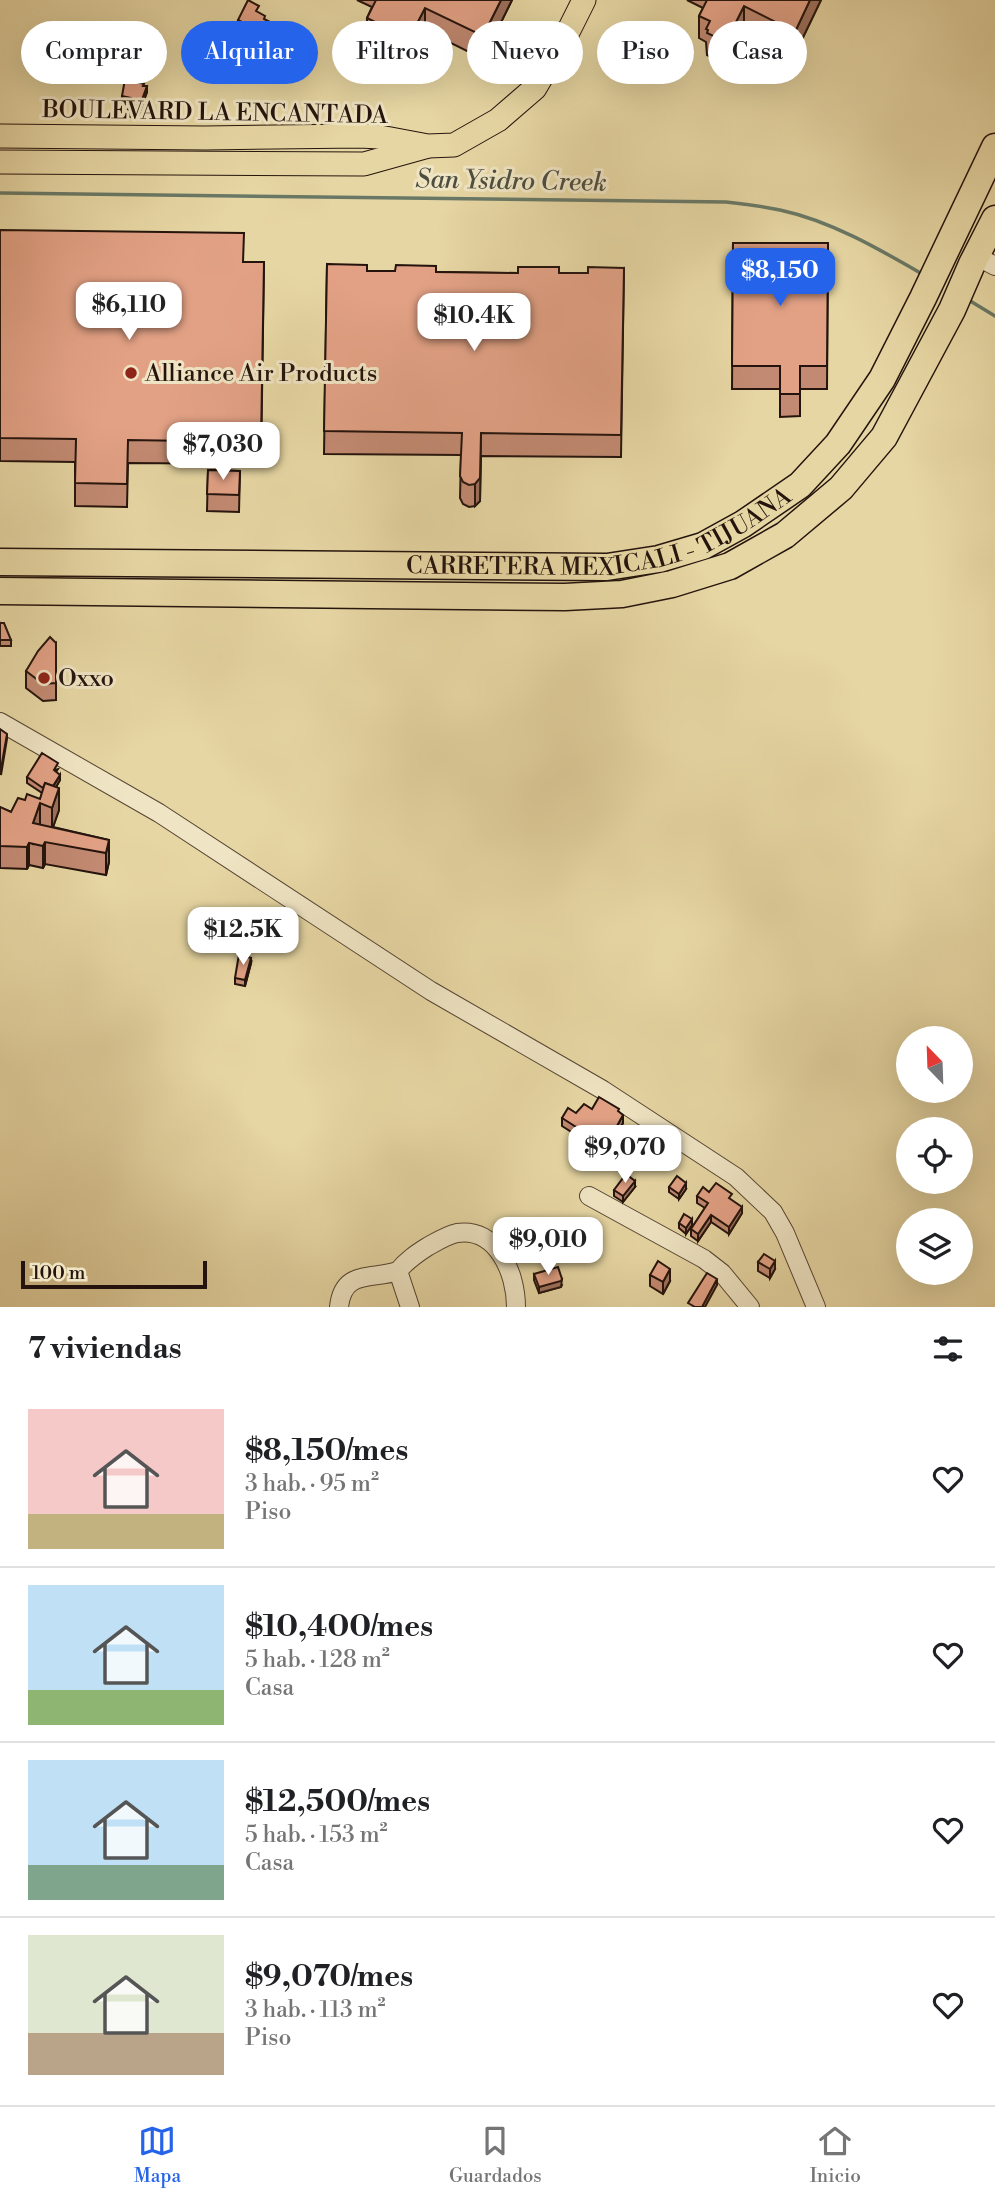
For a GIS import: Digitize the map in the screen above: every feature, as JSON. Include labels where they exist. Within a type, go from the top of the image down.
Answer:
[{"type":"highway","name":"CARRETERA MEXICALI - TIJUANA","points":[[0,562],[607,567],[659,559],[703,546],[743,524],[800,485],[838,444],[882,379],[995,147]]},
{"type":"highway","name":"CARRETERA MEXICALI - TIJUANA","points":[[0,591],[565,597],[622,594],[672,584],[730,566],[785,535],[841,488],[884,437],[981,262],[994,225]]},
{"type":"main road","name":"BOULEVARD LA ENCANTADA","points":[[0,136],[359,136],[429,146],[454,145],[498,120],[535,88],[584,0]]},
{"type":"main road","name":"BOULEVARD LA ENCANTADA","points":[[0,162],[364,164],[429,146]]},
{"type":"street","points":[[0,722],[159,813],[431,991],[603,1090],[736,1177],[773,1212],[785,1233],[816,1307]]},
{"type":"street","points":[[589,1196],[704,1259],[722,1272],[750,1307]]},
{"type":"street","points":[[339,1307],[340,1298],[348,1283],[359,1277],[386,1275],[398,1271],[407,1259],[455,1233],[475,1233],[502,1254],[511,1272],[516,1307]]},
{"type":"street","points":[[398,1271],[410,1307]]},
{"type":"building","points":[[248,0],[259,6],[256,11],[268,21],[240,21],[238,20]]},
{"type":"building","points":[[376,0],[501,0],[490,21],[467,21],[467,28],[425,8],[418,21],[373,21],[367,18]]},
{"type":"building","points":[[707,0],[810,0],[800,21],[773,21],[744,6],[736,21],[710,21],[699,16]]},
{"type":"building","points":[[124,84],[147,86],[137,113],[128,110],[131,98],[122,96]]},
{"type":"building","name":"Alliance Air Products","points":[[0,230],[244,233],[243,262],[264,262],[261,442],[128,440],[127,484],[75,483],[76,439],[0,438]]},
{"type":"building","points":[[733,243],[828,243],[827,366],[800,366],[800,394],[780,394],[780,366],[732,366]]},
{"type":"building","points":[[327,264],[367,265],[367,271],[395,271],[396,265],[436,266],[436,272],[518,273],[518,267],[559,267],[559,273],[588,273],[588,267],[624,268],[621,435],[481,433],[480,478],[475,484],[469,485],[463,482],[460,476],[462,433],[324,431]]},
{"type":"building","points":[[208,470],[240,471],[239,495],[207,494]]},
{"type":"building","points":[[0,623],[4,623],[11,640],[0,640]]},
{"type":"building","points":[[50,637],[56,643],[56,683],[43,684],[26,671]]},
{"type":"building","points":[[0,729],[7,734],[1,769],[0,769]]},
{"type":"building","points":[[42,753],[58,763],[54,770],[60,775],[53,786],[45,783],[43,788],[27,777]]},
{"type":"building","points":[[45,783],[59,788],[52,808],[40,803],[33,823],[109,840],[106,853],[45,842],[43,846],[29,843],[27,847],[0,846],[0,807],[11,812],[18,798],[25,800],[27,794],[40,799]]},
{"type":"building","points":[[239,954],[251,958],[245,980],[235,978]]},
{"type":"building","points":[[599,1097],[619,1109],[623,1115],[606,1146],[562,1118],[568,1108],[576,1113],[584,1104],[592,1109]]},
{"type":"building","points":[[626,1174],[635,1181],[623,1196],[614,1190]]},
{"type":"building","points":[[677,1176],[686,1183],[679,1194],[669,1187]]},
{"type":"building","points":[[716,1183],[732,1194],[729,1198],[742,1207],[729,1227],[711,1215],[698,1234],[691,1229],[708,1203],[697,1196],[703,1187],[709,1192]]},
{"type":"building","points":[[684,1214],[692,1219],[686,1228],[679,1223]]},
{"type":"building","points":[[764,1254],[775,1261],[770,1269],[758,1262]]},
{"type":"building","points":[[658,1261],[670,1269],[663,1282],[650,1275]]},
{"type":"building","points":[[558,1267],[561,1281],[539,1287],[534,1274]]},
{"type":"building","points":[[707,1273],[717,1279],[702,1307],[695,1307],[688,1303]]},
{"type":"waterway","name":"San Ysidro Creek","points":[[0,193],[726,202],[773,209],[818,221],[872,246],[924,275]]},
{"type":"waterway","name":"San Ysidro Creek","points":[[967,299],[995,316]]},
{"type":"place","name":"Alliance Air Products","points":[[131,373]]},
{"type":"place","name":"Oxxo","points":[[44,678]]}]
